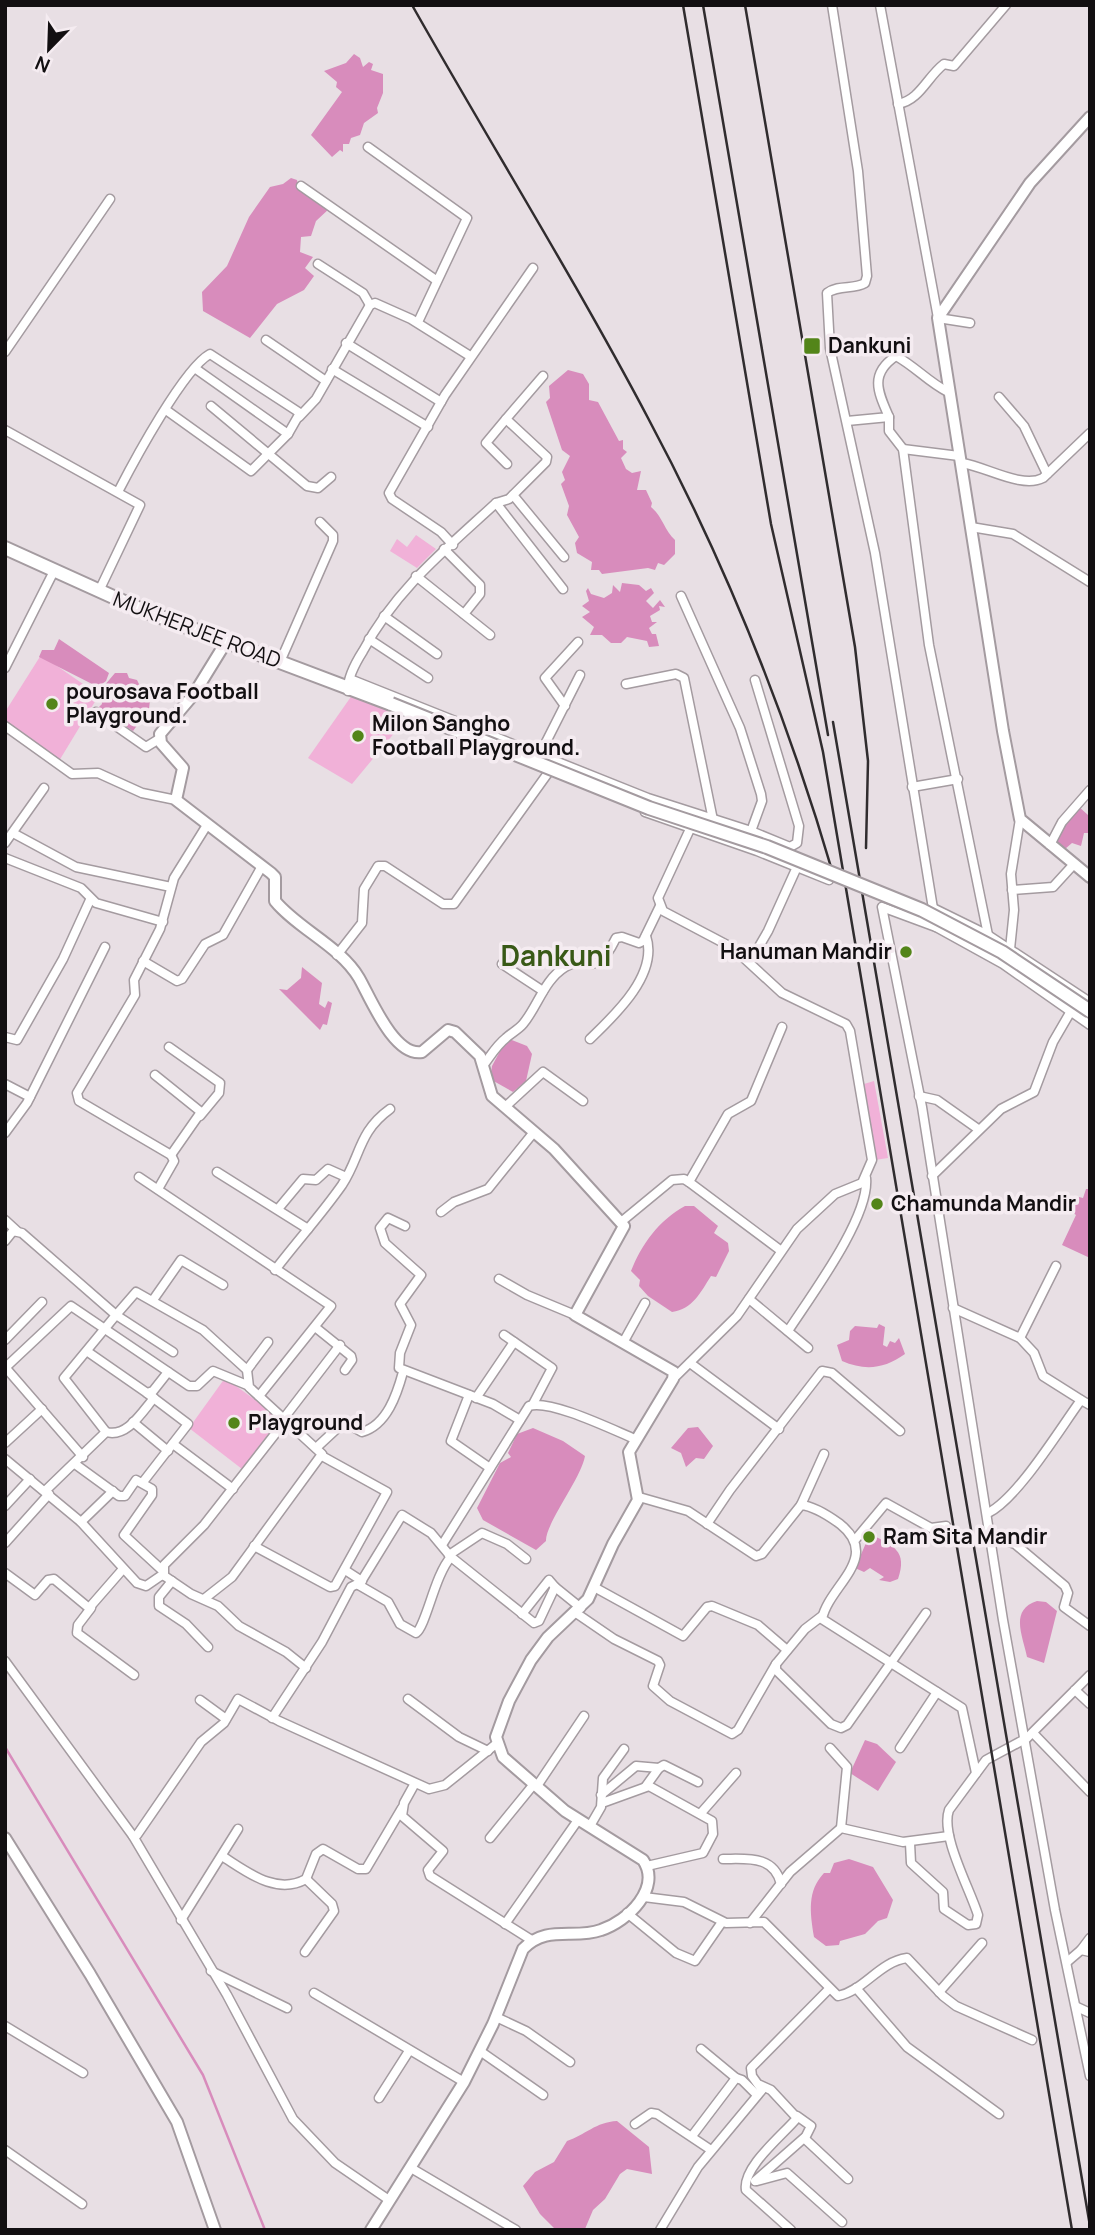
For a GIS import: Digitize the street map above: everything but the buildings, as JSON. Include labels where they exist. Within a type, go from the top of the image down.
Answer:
[{"type":"main road","name":"MUKHERJEE ROAD","points":[[5,548],[99,591],[226,642],[349,684],[391,704],[649,808],[766,847],[922,911],[1002,952],[1090,1011]]},
{"type":"street","points":[[832,5],[858,171],[867,276],[865,284],[830,290],[826,299],[831,348],[875,553],[936,927]]},
{"type":"street","points":[[880,5],[938,318],[1020,819],[1011,874],[1014,910],[1010,949]]},
{"type":"street","points":[[898,104],[908,102],[944,64],[954,65],[1006,5]]},
{"type":"street","points":[[938,318],[1030,183],[1090,117]]},
{"type":"street","points":[[368,147],[467,218],[418,322]]},
{"type":"street","points":[[301,187],[436,280]]},
{"type":"street","points":[[5,352],[110,199]]},
{"type":"street","points":[[318,264],[363,293],[370,305]]},
{"type":"street","points":[[453,545],[440,532],[390,496],[441,402],[470,356],[533,268]]},
{"type":"street","points":[[166,410],[248,470],[255,470],[316,399],[370,305],[375,303],[418,322],[470,356]]},
{"type":"street","points":[[938,318],[970,323]]},
{"type":"street","points":[[266,340],[326,381]]},
{"type":"street","points":[[346,343],[441,402]]},
{"type":"street","points":[[119,491],[148,436],[206,356],[217,356],[298,410],[299,417]]},
{"type":"street","points":[[948,392],[928,382],[914,366],[896,356],[886,363],[876,381],[877,391],[889,417],[889,432],[902,449],[929,646],[988,935]]},
{"type":"street","points":[[196,369],[288,434]]},
{"type":"street","points":[[332,369],[428,427]]},
{"type":"street","points":[[507,464],[486,443],[543,376]]},
{"type":"street","points":[[999,397],[1024,426],[1047,474]]},
{"type":"street","points":[[211,406],[312,488],[318,488],[331,477]]},
{"type":"street","points":[[847,421],[889,417]]},
{"type":"street","points":[[506,419],[547,460],[513,495],[496,503],[416,576],[369,639],[349,684],[354,695],[690,829],[829,880]]},
{"type":"street","points":[[5,430],[140,505],[99,591]]},
{"type":"street","points":[[902,449],[960,460],[1024,483],[1034,483],[1090,433]]},
{"type":"street","points":[[513,495],[564,557]]},
{"type":"street","points":[[496,503],[563,589]]},
{"type":"street","points":[[280,662],[333,541],[333,535],[320,522]]},
{"type":"street","points":[[971,527],[1013,534],[1090,583]]},
{"type":"street","points":[[444,550],[480,586],[480,594],[464,614]]},
{"type":"street","points":[[5,668],[54,571]]},
{"type":"street","points":[[416,576],[491,635]]},
{"type":"street","points":[[681,596],[740,728],[761,794],[762,801],[745,847]]},
{"type":"street","points":[[384,616],[438,654]]},
{"type":"street","points":[[369,639],[428,678]]},
{"type":"street","points":[[96,712],[146,747],[159,739],[202,682],[226,642]]},
{"type":"street","points":[[565,706],[545,678],[578,642]]},
{"type":"street","points":[[626,684],[676,674],[684,678],[713,820]]},
{"type":"street","points":[[540,754],[580,675]]},
{"type":"street","points":[[349,684],[540,754],[648,798],[751,831],[790,847],[797,844],[799,832],[790,792],[755,680]]},
{"type":"street","points":[[5,726],[72,774],[98,773],[142,793],[176,800],[275,877],[274,896],[278,905],[354,971],[383,1024],[410,1050],[422,1052],[446,1030],[452,1030],[485,1063],[488,1090],[534,1132],[621,1222],[623,1231],[575,1315]]},
{"type":"street","points":[[159,739],[183,768],[176,800]]},
{"type":"street","points":[[337,955],[362,923],[363,889],[378,866],[385,866],[443,904],[454,904],[548,773]]},
{"type":"street","points":[[912,787],[958,779]]},
{"type":"street","points":[[5,843],[44,788]]},
{"type":"street","points":[[1050,845],[1062,822],[1090,790]]},
{"type":"street","points":[[1020,819],[1090,877]]},
{"type":"street","points":[[158,1189],[174,1161],[171,1155],[76,1098],[135,995],[134,980],[163,922],[171,887],[207,825]]},
{"type":"street","points":[[690,829],[658,898],[663,911],[721,941],[750,962],[782,993],[838,1019],[850,1031],[872,1160],[866,1178],[864,1204],[823,1278],[788,1331]]},
{"type":"street","points":[[13,833],[76,867],[171,887]]},
{"type":"street","points":[[5,858],[81,888],[90,901],[163,922]]},
{"type":"street","points":[[1012,890],[1053,887],[1074,864]]},
{"type":"street","points":[[143,961],[177,981],[183,979],[205,944],[223,935],[262,866]]},
{"type":"street","points":[[750,962],[768,931],[797,867]]},
{"type":"street","points":[[5,1037],[17,1040],[63,959],[90,901]]},
{"type":"street","points":[[485,1063],[502,1040],[522,1025],[543,991],[568,965],[596,965],[604,960],[616,938],[622,937],[639,943],[646,936],[660,906]]},
{"type":"street","points":[[1090,1025],[1003,964],[936,927],[882,907],[919,1096],[988,1513],[1003,1620],[1030,1735],[1067,1962],[1090,2076]]},
{"type":"street","points":[[933,908],[988,935],[1090,1002]]},
{"type":"street","points":[[590,1039],[618,1010],[636,984],[650,954],[646,936]]},
{"type":"street","points":[[5,1133],[30,1097],[105,947]]},
{"type":"street","points":[[502,964],[543,991]]},
{"type":"street","points":[[932,1176],[1001,1109],[1034,1092],[1042,1078],[1053,1042],[1071,1011]]},
{"type":"street","points":[[689,1182],[728,1114],[751,1101],[782,1027]]},
{"type":"street","points":[[169,1048],[220,1083],[219,1093],[171,1155]]},
{"type":"street","points":[[505,1107],[543,1073],[583,1101]]},
{"type":"street","points":[[155,1075],[199,1108],[200,1116]]},
{"type":"street","points":[[5,1084],[30,1097]]},
{"type":"street","points":[[919,1096],[937,1100],[978,1129]]},
{"type":"street","points":[[275,1270],[346,1177],[363,1136],[376,1119],[390,1109]]},
{"type":"street","points":[[441,1212],[454,1202],[488,1189],[534,1132]]},
{"type":"street","points":[[278,1209],[303,1179],[316,1180],[328,1169],[346,1177]]},
{"type":"street","points":[[216,1172],[307,1228]]},
{"type":"street","points":[[139,1177],[275,1270],[311,1290],[331,1306],[259,1396]]},
{"type":"street","points":[[133,1836],[137,1835],[201,1742],[226,1719],[240,1698],[272,1718],[414,1785],[429,1789],[440,1788],[492,1747],[509,1700],[531,1660],[548,1637],[578,1610],[594,1587],[639,1497],[629,1456],[635,1438],[673,1379],[737,1316],[780,1250],[828,1199],[866,1178]]},
{"type":"street","points":[[621,1222],[672,1180],[684,1179],[780,1250]]},
{"type":"street","points":[[405,1226],[388,1218],[380,1228],[386,1243],[421,1275],[400,1304],[411,1325],[399,1359],[399,1368],[472,1396],[520,1420]]},
{"type":"street","points":[[5,1220],[93,1291],[116,1315],[173,1352]]},
{"type":"street","points":[[5,1241],[17,1231]]},
{"type":"street","points":[[153,1300],[181,1260],[223,1285]]},
{"type":"street","points":[[1020,1338],[1056,1266]]},
{"type":"street","points":[[499,1279],[624,1341],[669,1367],[674,1372],[673,1379]]},
{"type":"street","points":[[169,1372],[133,1422],[121,1433],[106,1432],[64,1381],[67,1373],[88,1352],[136,1292],[203,1330],[247,1370]]},
{"type":"street","points":[[749,1299],[808,1348]]},
{"type":"street","points":[[5,1340],[42,1302]]},
{"type":"street","points":[[624,1341],[645,1303]]},
{"type":"street","points":[[83,1457],[5,1367],[68,1306],[193,1387],[211,1371],[247,1385],[322,1456],[387,1492],[345,1570],[332,1587],[254,1546]]},
{"type":"street","points":[[953,1308],[1020,1338],[1034,1353],[1043,1377],[1090,1405]]},
{"type":"street","points":[[315,1327],[340,1345],[352,1359],[345,1370]]},
{"type":"street","points":[[442,1545],[520,1420],[533,1404],[552,1368],[504,1335]]},
{"type":"street","points":[[247,1385],[247,1370],[268,1342]]},
{"type":"street","points":[[490,1468],[451,1441],[472,1396],[514,1342]]},
{"type":"street","points":[[5,1459],[81,1522],[123,1569],[144,1586],[163,1573],[164,1565],[233,1489],[340,1345]]},
{"type":"street","points":[[88,1352],[188,1422],[143,1482]]},
{"type":"street","points":[[690,1363],[779,1429]]},
{"type":"street","points":[[707,1524],[817,1378],[827,1370],[865,1398],[900,1431]]},
{"type":"street","points":[[316,1448],[344,1422],[362,1432],[368,1430],[393,1404],[404,1372]]},
{"type":"street","points":[[988,1513],[999,1508],[1018,1485],[1081,1400]]},
{"type":"street","points":[[533,1404],[559,1410],[635,1438]]},
{"type":"street","points":[[5,1443],[43,1409]]},
{"type":"street","points":[[133,1422],[233,1489]]},
{"type":"street","points":[[5,1543],[47,1492],[106,1432]]},
{"type":"street","points":[[639,1497],[688,1511],[748,1553],[758,1556],[800,1505],[824,1454]]},
{"type":"street","points":[[204,1600],[232,1577],[322,1456]]},
{"type":"street","points":[[75,1464],[113,1491],[125,1496],[136,1480],[143,1482],[153,1492],[124,1535],[172,1581],[218,1606],[239,1626],[286,1652],[306,1668]]},
{"type":"street","points":[[5,1506],[30,1479]]},
{"type":"street","points":[[81,1522],[113,1491]]},
{"type":"street","points":[[522,1614],[549,1580],[578,1610],[614,1639],[658,1661],[660,1665],[653,1684],[659,1691],[681,1708],[732,1734],[738,1730],[776,1664],[810,1623],[822,1616],[851,1568],[855,1540],[887,1503],[930,1528],[946,1526]]},
{"type":"street","points":[[800,1505],[832,1518],[855,1540]]},
{"type":"street","points":[[272,1718],[306,1668],[351,1587],[361,1583],[402,1515],[431,1533],[450,1556],[537,1623],[555,1587]]},
{"type":"street","points":[[345,1570],[388,1602],[401,1624],[416,1633],[422,1628],[431,1595],[450,1556],[482,1533],[507,1544],[526,1559]]},
{"type":"street","points":[[991,1535],[1015,1544],[1065,1586],[1068,1593],[1064,1607],[1090,1626]]},
{"type":"street","points":[[123,1569],[78,1625],[77,1633],[134,1675]]},
{"type":"street","points":[[5,1573],[35,1595],[48,1580],[54,1579],[91,1608]]},
{"type":"street","points":[[172,1581],[159,1597],[159,1606],[186,1624],[208,1647]]},
{"type":"street","points":[[594,1587],[684,1636],[706,1607],[712,1606],[758,1625],[787,1650]]},
{"type":"street","points":[[776,1664],[776,1670],[783,1678],[831,1724],[841,1728],[847,1725],[926,1613]]},
{"type":"street","points":[[822,1616],[824,1623],[964,1711],[976,1773]]},
{"type":"street","points":[[5,1661],[133,1836],[303,2132],[348,2172],[389,2200]]},
{"type":"street","points":[[910,1843],[911,1863],[943,1892],[944,1909],[972,1925],[978,1922],[978,1915],[949,1836],[946,1817],[949,1810],[986,1760],[1030,1735],[1090,1675]]},
{"type":"street","points":[[1075,1690],[1090,1704]]},
{"type":"street","points":[[900,1748],[937,1692]]},
{"type":"street","points":[[371,2230],[464,2081],[496,2017],[518,1955],[533,1941],[555,1933],[601,1931],[644,1897],[649,1883],[647,1866],[632,1850],[578,1820],[492,1747],[458,1737],[408,1699]]},
{"type":"street","points":[[200,1700],[226,1719]]},
{"type":"street","points":[[490,1838],[536,1785],[584,1716]]},
{"type":"street","points":[[1030,1735],[1090,1792]]},
{"type":"street","points":[[750,1923],[806,1856],[841,1828],[847,1767],[830,1748]]},
{"type":"street","points":[[590,1826],[601,1799],[603,1778],[624,1749]]},
{"type":"street","points":[[601,1799],[636,1766],[668,1766],[698,1782]]},
{"type":"street","points":[[601,1799],[646,1786],[659,1768]]},
{"type":"street","points":[[701,1813],[736,1773]]},
{"type":"street","points":[[222,1856],[269,1883],[298,1882],[306,1879],[316,1854],[323,1849],[358,1869],[366,1869],[414,1785]]},
{"type":"street","points":[[646,1786],[701,1813],[712,1821],[715,1829],[702,1853],[647,1866]]},
{"type":"street","points":[[402,1808],[404,1820],[443,1850],[428,1870],[430,1876],[533,1941]]},
{"type":"street","points":[[505,1924],[578,1820]]},
{"type":"street","points":[[841,1828],[910,1843],[949,1836]]},
{"type":"street","points":[[181,1920],[238,1829]]},
{"type":"street","points":[[5,1838],[90,1974],[177,2122],[215,2230]]},
{"type":"street","points":[[723,1859],[751,1859],[767,1863],[776,1870],[781,1884]]},
{"type":"street","points":[[305,1952],[334,1911],[332,1904],[306,1879]]},
{"type":"street","points":[[644,1897],[684,1902],[722,1922],[768,1924],[838,1996],[856,1989],[887,1965],[907,1958],[939,1992],[962,2009],[1032,2040]]},
{"type":"street","points":[[627,1913],[677,1952],[695,1961],[722,1922]]},
{"type":"street","points":[[1067,1962],[1085,1951],[1090,1938]]},
{"type":"street","points":[[939,1992],[982,1943]]},
{"type":"street","points":[[211,1970],[287,2008]]},
{"type":"street","points":[[791,2230],[751,2197],[745,2185],[806,2138],[811,2126],[768,2087],[761,2085],[752,2076],[751,2067],[829,1989]]},
{"type":"street","points":[[856,1989],[907,2047],[999,2114]]},
{"type":"street","points":[[314,1993],[464,2081]]},
{"type":"street","points":[[1077,2007],[1090,2013]]},
{"type":"street","points":[[496,2017],[526,2031],[570,2062]]},
{"type":"street","points":[[5,2026],[83,2073]]},
{"type":"street","points":[[701,2049],[757,2095]]},
{"type":"street","points":[[379,2098],[409,2051]]},
{"type":"street","points":[[480,2051],[543,2095]]},
{"type":"street","points":[[692,2136],[736,2078]]},
{"type":"street","points":[[660,2230],[711,2150],[762,2090],[761,2085]]},
{"type":"street","points":[[635,2124],[654,2113],[711,2150]]},
{"type":"street","points":[[751,2179],[760,2158],[797,2116]]},
{"type":"street","points":[[806,2138],[848,2179]]},
{"type":"street","points":[[5,2150],[82,2204]]},
{"type":"street","points":[[411,2168],[516,2230]]},
{"type":"street","points":[[751,2179],[787,2173],[842,2222]]},
{"type":"shaded area","points":[[354,54],[360,58],[363,67],[369,62],[373,64],[371,70],[383,74],[383,93],[377,108],[378,113],[364,123],[360,135],[351,138],[349,144],[343,144],[343,152],[340,150],[332,157],[311,135],[342,92],[336,87],[337,82],[324,71],[346,63]]},
{"type":"shaded area","points":[[291,178],[330,208],[316,221],[311,236],[301,237],[300,252],[313,257],[305,268],[314,276],[304,290],[277,304],[250,338],[203,311],[202,292],[227,266],[249,217],[270,187],[283,184]]},
{"type":"shaded area","points":[[568,370],[583,374],[589,384],[589,400],[598,402],[619,441],[623,440],[623,449],[627,452],[621,458],[626,469],[632,473],[641,471],[637,490],[646,490],[651,507],[675,540],[675,554],[664,565],[658,563],[655,570],[648,568],[602,574],[599,570],[591,570],[592,562],[577,553],[575,543],[579,537],[567,515],[569,506],[561,484],[565,480],[562,472],[570,456],[562,450],[546,402],[550,398],[549,386]]},
{"type":"shaded area","points":[[416,535],[436,549],[417,568],[390,551],[397,539],[407,547]]},
{"type":"shaded area","points":[[622,583],[639,585],[646,591],[651,588],[654,593],[646,601],[653,608],[660,600],[665,607],[659,606],[660,610],[650,616],[652,622],[657,622],[649,628],[652,634],[656,634],[659,646],[649,647],[647,641],[627,637],[621,643],[611,643],[602,635],[590,635],[594,627],[582,617],[590,612],[582,606],[589,601],[586,591],[588,588],[591,594],[604,598],[612,593],[613,585],[620,592]]},
{"type":"shaded area","points":[[59,639],[109,673],[106,681],[98,687],[39,657],[42,650],[54,650]]},
{"type":"shaded area","name":"pourosava Football Playground.","points":[[41,655],[99,695],[59,761],[5,721],[5,712]]},
{"type":"shaded area","points":[[115,673],[127,673],[129,678],[137,680],[140,686],[151,691],[149,709],[133,731],[98,708],[102,704],[104,686]]},
{"type":"shaded area","name":"Milon Sangho Football Playground.","points":[[355,691],[410,714],[352,784],[308,758]]},
{"type":"shaded area","points":[[1078,806],[1088,815],[1090,833],[1084,833],[1081,846],[1072,843],[1065,849],[1055,839]]},
{"type":"shaded area","points":[[302,967],[322,983],[319,1004],[325,1008],[328,1001],[332,1003],[327,1025],[323,1024],[320,1030],[279,989],[287,990],[301,978]]},
{"type":"shaded area","points":[[507,1038],[527,1046],[532,1054],[526,1081],[513,1092],[490,1079],[492,1066]]},
{"type":"shaded area","points":[[874,1081],[888,1158],[875,1160],[864,1084]]},
{"type":"shaded area","points":[[1086,1189],[1090,1189],[1090,1258],[1062,1245],[1076,1215],[1068,1209],[1079,1197],[1083,1198]]},
{"type":"shaded area","points":[[685,1206],[694,1206],[718,1226],[714,1233],[728,1243],[729,1251],[716,1277],[711,1276],[685,1308],[672,1312],[648,1296],[639,1286],[640,1280],[631,1271],[652,1234],[667,1218]]},
{"type":"shaded area","points":[[879,1324],[885,1327],[883,1345],[887,1347],[890,1341],[895,1343],[899,1338],[905,1354],[890,1363],[874,1367],[842,1361],[837,1345],[849,1340],[850,1331],[855,1326],[877,1328]]},
{"type":"shaded area","name":"Playground","points":[[225,1378],[280,1418],[242,1469],[189,1428]]},
{"type":"shaded area","points":[[698,1427],[713,1446],[704,1459],[696,1458],[686,1467],[681,1453],[671,1448],[688,1428]]},
{"type":"shaded area","points":[[533,1428],[563,1441],[585,1456],[577,1477],[551,1524],[546,1541],[536,1550],[483,1520],[477,1508],[500,1463],[511,1457],[508,1453],[517,1434]]},
{"type":"shaded area","points":[[870,1534],[892,1546],[900,1555],[901,1569],[898,1579],[890,1582],[879,1580],[884,1577],[870,1568],[864,1572],[855,1568]]},
{"type":"shaded area","points":[[1037,1601],[1046,1602],[1057,1611],[1044,1663],[1027,1657],[1020,1624],[1023,1611]]},
{"type":"shaded area","points":[[865,1740],[877,1744],[896,1762],[878,1791],[850,1773]]},
{"type":"shaded area","points":[[849,1859],[873,1867],[893,1900],[887,1918],[878,1921],[865,1934],[840,1941],[839,1945],[826,1946],[814,1937],[812,1895],[819,1880],[824,1873],[830,1873],[834,1863]]},
{"type":"shaded area","points":[[617,2121],[649,2147],[652,2174],[627,2169],[620,2174],[605,2199],[593,2210],[585,2229],[555,2229],[540,2214],[523,2186],[535,2172],[554,2162],[567,2141],[603,2124]]},
{"type":"waterway","points":[[5,1747],[203,2075],[265,2230]]},
{"type":"railway","points":[[412,5],[591,314],[704,529],[776,701],[834,877]]},
{"type":"railway","points":[[683,5],[771,524],[823,752],[1072,2230]]},
{"type":"railway","points":[[703,5],[828,735]]},
{"type":"railway","points":[[745,5],[855,647],[868,761],[866,848]]},
{"type":"railway","points":[[833,722],[1090,2226]]},
{"type":"place","name":"Dankuni","points":[[812,346]]},
{"type":"place","name":"pourosava Football Playground.","points":[[52,704]]},
{"type":"place","name":"Milon Sangho Football Playground.","points":[[358,736]]},
{"type":"place","name":"Hanuman Mandir","points":[[906,952]]},
{"type":"place","name":"Chamunda Mandir","points":[[877,1204]]},
{"type":"place","name":"Playground","points":[[234,1423]]},
{"type":"place","name":"Ram Sita Mandir","points":[[869,1537]]},
{"type":"district","name":"Dankuni","points":[[556,956]]}]
